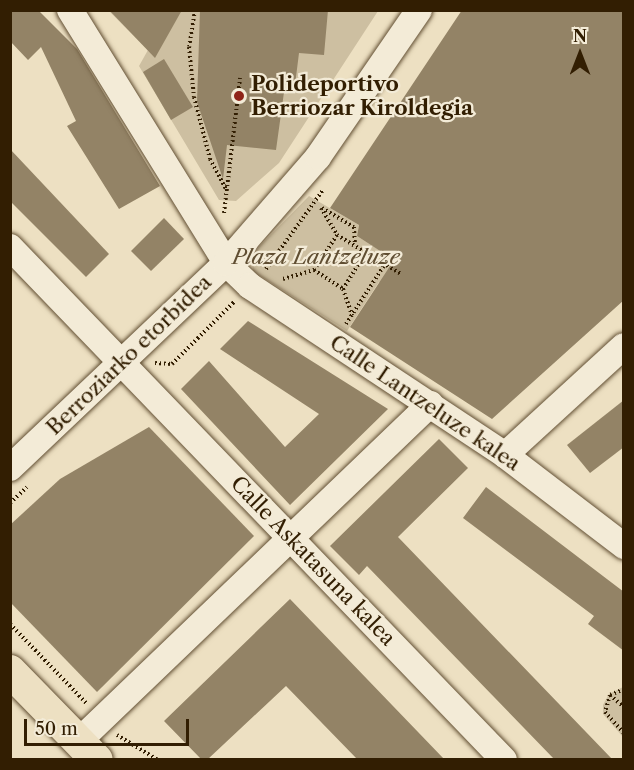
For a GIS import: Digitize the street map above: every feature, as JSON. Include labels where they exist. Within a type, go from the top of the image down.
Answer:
[{"type":"main road","points":[[10,671],[93,740]]},
{"type":"street","name":"Calle Lantzeluze kalea","points":[[70,10],[226,263],[256,290],[505,455],[624,546]]},
{"type":"street","name":"Berroziarko etorbidea","points":[[10,468],[226,263],[318,157],[419,10]]},
{"type":"street","name":"Calle Askatasuna kalea","points":[[10,247],[504,759]]},
{"type":"street","points":[[505,455],[624,346]]},
{"type":"street","points":[[93,740],[292,537],[430,404]]},
{"type":"path","points":[[195,10],[189,47],[194,97],[210,159],[226,189]]},
{"type":"path","points":[[224,213],[240,78]]},
{"type":"path","points":[[355,246],[354,227],[321,208],[338,235],[355,246],[401,273]]},
{"type":"path","points":[[277,281],[314,270],[338,235]]},
{"type":"path","points":[[343,289],[366,252]]},
{"type":"path","points":[[344,327],[385,264]]},
{"type":"path","points":[[314,270],[343,289],[352,315]]},
{"type":"path","points":[[10,624],[93,740],[130,748],[147,748],[158,759]]},
{"type":"path","points":[[610,695],[624,689]]},
{"type":"path","points":[[610,695],[624,707]]},
{"type":"path","points":[[610,695],[605,712],[624,733]]},
{"type":"green space","name":"Polideportivo Berriozar Kiroldegia","points":[[109,11],[378,11],[279,163],[236,201],[219,200],[139,66],[148,50]]},
{"type":"green space","name":"Plaza Lantzeluze","points":[[309,196],[359,225],[357,236],[412,271],[396,292],[379,282],[347,331],[253,271],[251,255]]},
{"type":"green space","points":[[624,687],[623,737],[603,714],[603,705],[609,694]]},
{"type":"building","points":[[10,10],[38,10],[77,49],[160,186],[119,209],[67,126],[76,121],[41,47],[28,60],[10,41]]},
{"type":"building","points":[[109,10],[182,10],[155,58]]},
{"type":"building","points":[[200,10],[328,10],[324,55],[299,53],[295,85],[285,85],[276,150],[227,145],[223,179],[197,102]]},
{"type":"building","points":[[462,10],[624,10],[624,300],[492,419],[350,327],[394,260],[357,236],[359,225],[330,208]]},
{"type":"building","points":[[164,59],[193,107],[171,120],[143,72]]},
{"type":"building","points":[[10,149],[109,254],[86,277],[10,201]]},
{"type":"building","points":[[164,218],[184,239],[151,271],[131,251]]},
{"type":"building","points":[[248,321],[388,409],[290,505],[181,389],[209,361],[285,447],[319,414],[220,349]]},
{"type":"building","points":[[624,400],[624,447],[590,473],[567,445]]},
{"type":"building","points":[[149,427],[254,536],[97,692],[10,602],[10,525],[60,479]]},
{"type":"building","points":[[439,439],[468,468],[398,537],[612,759],[554,759],[367,566],[359,575],[330,546]]},
{"type":"building","points":[[486,487],[624,592],[624,651],[588,624],[594,616],[463,518]]},
{"type":"building","points":[[290,599],[444,759],[357,759],[286,686],[208,759],[201,759],[164,721]]},
{"type":"place","name":"Polideportivo Berriozar Kiroldegia","points":[[239,96]]}]
